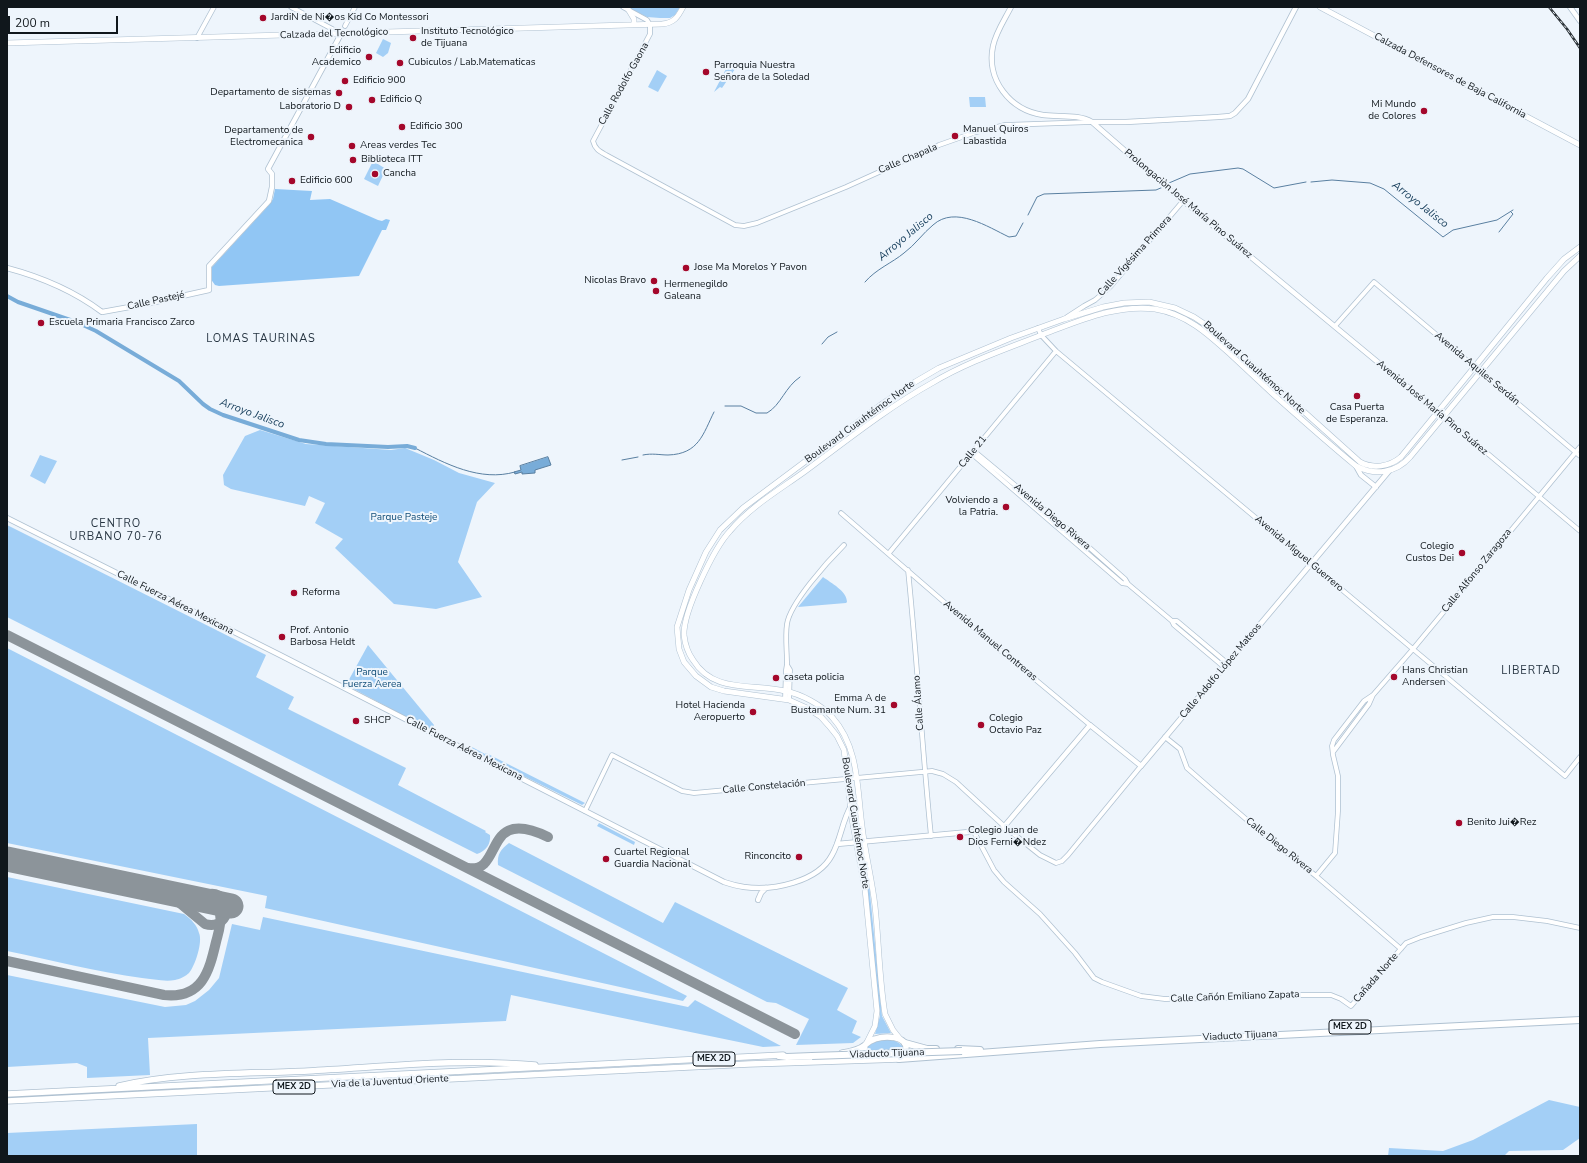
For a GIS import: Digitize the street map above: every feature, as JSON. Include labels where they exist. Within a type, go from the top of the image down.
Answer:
[{"type":"highway","name":"Viaducto Tijuana","points":[[779,1056],[787,1057],[962,1051],[1580,1016]]},
{"type":"highway","name":"Viaducto Tijuana","points":[[899,1059],[1121,1041],[1580,1020]]},
{"type":"highway","name":"MEX 2D","points":[[779,1056],[846,1052],[879,1038],[895,1038],[926,1049],[982,1050]]},
{"type":"highway","points":[[899,1059],[903,1056],[906,1050],[903,1041]]},
{"type":"highway","points":[[866,1044],[864,1053],[870,1060]]},
{"type":"highway","name":"Via de la Juventud Oriente","points":[[7,1094],[779,1056]]},
{"type":"highway","name":"MEX 2D","points":[[870,1060],[899,1059]]},
{"type":"highway","name":"Via de la Juventud Oriente","points":[[7,1101],[749,1064],[870,1060]]},
{"type":"highway","points":[[106,1090],[148,1080],[215,1075],[484,1062],[557,1066]]},
{"type":"main road","name":"Calzada del Tecnológico","points":[[7,44],[338,32],[650,25],[673,21],[678,17],[683,7]]},
{"type":"main road","points":[[1011,7],[993,47],[993,71],[1002,92],[1011,101],[1031,112],[1042,115],[1082,118],[1092,122]]},
{"type":"main road","name":"Calle Chapala","points":[[1092,122],[1126,122],[1230,116],[1239,110],[1248,99],[1296,7]]},
{"type":"main road","name":"Calzada Defensores de Baja California","points":[[1320,7],[1580,145]]},
{"type":"main road","points":[[1570,7],[1580,21]]},
{"type":"main road","points":[[625,8],[634,19],[634,25]]},
{"type":"main road","name":"Calle Pastejé","points":[[7,268],[26,273],[60,286],[90,303],[102,312],[209,290],[209,266],[269,201],[272,187],[272,174],[268,169],[338,32]]},
{"type":"main road","name":"Prolongaciòn José María Pino Suárez","points":[[1092,122],[1183,201],[1285,284]]},
{"type":"main road","name":"Boulevard Cuauhtémoc Norte","points":[[866,1044],[875,1026],[877,1011],[865,889],[856,842],[844,750],[837,736],[815,712],[787,700],[724,691],[711,687],[696,676],[681,656],[676,627],[679,616],[696,573],[716,535],[730,520],[753,500],[882,404],[939,368],[1064,319],[1103,307],[1135,302],[1162,305],[1185,312],[1212,329],[1360,462],[1372,466],[1387,465],[1396,461],[1438,412],[1547,278],[1564,259],[1580,247]]},
{"type":"main road","points":[[1390,471],[1408,460],[1444,417],[1479,371],[1564,271],[1580,256]]},
{"type":"main road","name":"Avenida José María Pino Suárez","points":[[1285,284],[1444,417]]},
{"type":"main road","name":"Boulevard Cuauhtémoc Norte","points":[[903,1041],[887,1020],[885,1014],[875,905],[864,841],[856,777],[851,748],[842,730],[828,712],[811,701],[787,691],[725,684],[715,680],[700,670],[688,652],[684,635],[687,618],[709,563],[724,536],[746,514],[908,397],[934,381],[964,366],[1041,335],[1102,314],[1124,309],[1155,309],[1178,316],[1192,323],[1207,333],[1277,398],[1356,466],[1369,471],[1390,471]]},
{"type":"main road","points":[[1356,466],[1361,475],[1376,487]]},
{"type":"main road","name":"Calle Adolfo López Mateos","points":[[1141,766],[1390,471]]},
{"type":"main road","name":"Calle Fuerza Aérea Mexicana","points":[[7,518],[724,882],[746,888],[766,888],[788,884],[812,874],[829,860],[837,844],[847,812],[851,806]]},
{"type":"main road","points":[[837,844],[998,830],[1005,827],[1090,725]]},
{"type":"main road","name":"Avenida Manuel Contreras","points":[[1090,725],[1141,766]]},
{"type":"main road","points":[[758,900],[761,893],[766,888]]},
{"type":"street","points":[[197,38],[214,7]]},
{"type":"street","points":[[291,7],[338,32]]},
{"type":"street","points":[[345,26],[355,7]]},
{"type":"street","points":[[625,8],[644,18],[650,25]]},
{"type":"street","name":"Calle Rodolfo Gaona","points":[[593,141],[649,38],[650,25]]},
{"type":"street","name":"Calle Chapala","points":[[593,141],[597,150],[735,225],[744,226],[757,223],[846,187],[939,145],[988,128],[1005,125],[1092,122]]},
{"type":"street","name":"Calle Vigésima Primera","points":[[1064,319],[1096,300],[1110,287],[1183,201]]},
{"type":"street","name":"Avenida Aquiles Serdán","points":[[1335,326],[1374,282],[1580,456]]},
{"type":"street","name":"Avenida Miguel Guerrero","points":[[1038,328],[1041,335],[1056,351],[1565,776],[1580,757]]},
{"type":"street","name":"Calle 21","points":[[889,553],[1056,351]]},
{"type":"street","name":"Avenida José María Pino Suárez","points":[[1444,417],[1580,531]]},
{"type":"street","name":"Calle Alfonso Zaragoza","points":[[1370,699],[1580,447]]},
{"type":"street","name":"Avenida Diego Rivera","points":[[973,453],[1122,583],[1128,584],[1172,620],[1177,621],[1227,663]]},
{"type":"street","name":"Avenida Manuel Contreras","points":[[841,513],[988,640],[1090,725]]},
{"type":"street","points":[[787,700],[786,636],[789,616],[796,604],[813,582],[844,545]]},
{"type":"street","name":"Calle Álamo","points":[[908,570],[914,625],[924,771],[931,836]]},
{"type":"street","name":"Avenida Diego Rivera","points":[[1172,620],[1174,625],[1224,667]]},
{"type":"street","points":[[787,664],[790,670],[787,691]]},
{"type":"street","points":[[1316,876],[1335,853],[1338,811],[1338,776],[1332,746],[1334,740],[1370,699]]},
{"type":"street","points":[[1333,752],[1370,699]]},
{"type":"street","name":"Calle Diego Rivera","points":[[1165,737],[1182,751],[1187,768],[1401,949]]},
{"type":"street","name":"Calle Constelación","points":[[585,811],[612,755],[688,793],[770,787],[856,777],[937,771],[956,782],[1005,827],[1040,855],[1052,862],[1059,863],[1068,855]]},
{"type":"street","name":"Calle Adolfo López Mateos","points":[[1068,855],[1141,766]]},
{"type":"street","name":"Calle Cañón Emiliano Zapata","points":[[974,832],[994,870],[1004,882],[1040,914],[1075,953],[1094,978],[1109,986],[1141,996],[1165,999],[1224,998],[1297,994],[1330,995],[1341,999],[1351,1006]]},
{"type":"street","name":"Cañada Norte","points":[[1351,1006],[1406,943],[1421,937],[1466,923],[1493,917],[1513,917],[1547,921],[1580,928]]},
{"type":"green space","points":[[627,7],[680,7],[675,15],[670,18],[660,18],[647,17]]},
{"type":"green space","points":[[383,39],[391,43],[388,53],[383,57],[376,53]]},
{"type":"green space","points":[[728,65],[735,69],[722,88],[720,87],[714,92]]},
{"type":"green space","points":[[657,70],[667,76],[658,92],[648,87]]},
{"type":"green space","points":[[969,97],[985,97],[986,107],[970,107]]},
{"type":"green space","name":"Cancha","points":[[373,161],[386,169],[378,186],[364,179]]},
{"type":"green space","name":"Parque Pasteje","points":[[260,430],[306,444],[391,450],[405,448],[434,460],[459,473],[495,483],[477,502],[458,562],[482,597],[436,609],[394,604],[335,548],[343,539],[315,523],[325,503],[309,496],[305,506],[231,489],[224,485],[223,475],[245,436]]},
{"type":"green space","points":[[40,455],[57,461],[45,484],[30,476]]},
{"type":"green space","points":[[7,525],[266,655],[256,677],[294,697],[288,709],[406,768],[398,785],[486,831],[485,832],[490,835],[490,841],[487,847],[477,854],[7,617]]},
{"type":"green space","points":[[823,577],[842,591],[847,602],[798,607]]},
{"type":"green space","name":"Parque Fuerza Aerea","points":[[368,645],[434,725],[431,730],[346,685]]},
{"type":"green space","points":[[7,648],[687,996],[683,1001],[265,908],[267,896],[7,843]]},
{"type":"green space","points":[[472,747],[585,803],[582,805],[471,750]]},
{"type":"green space","points":[[599,823],[635,842],[634,845],[597,826]]},
{"type":"green space","points":[[509,843],[663,923],[675,902],[848,988],[837,1010],[857,1021],[852,1033],[861,1037],[853,1043],[796,1045],[809,1019],[776,1003],[767,1002],[498,865],[500,852]]},
{"type":"green space","points":[[866,876],[869,883],[882,1016],[891,1033],[875,1034],[880,1016]]},
{"type":"green space","points":[[7,877],[184,914],[195,925],[200,937],[198,954],[194,965],[189,973],[183,977],[171,981],[163,981],[108,973],[7,951]]},
{"type":"green space","points":[[263,917],[688,1007],[695,1000],[781,1046],[763,1047],[511,995],[506,1021],[148,1038],[150,1075],[87,1078],[87,1067],[77,1063],[7,1067],[7,975],[165,1007],[186,1005],[195,1001],[209,990],[219,978],[232,924],[260,930]]},
{"type":"green space","points":[[877,1040],[891,1040],[897,1042],[903,1047],[902,1052],[866,1054],[867,1047]]},
{"type":"green space","points":[[1549,1100],[1580,1107],[1580,1138],[1563,1150],[1509,1151],[1504,1156],[1388,1156],[1389,1148],[1443,1151],[1473,1140]]},
{"type":"green space","points":[[197,1124],[197,1156],[7,1156],[7,1133]]},
{"type":"shaded area","points":[[275,189],[312,191],[310,200],[330,199],[378,220],[390,220],[386,230],[382,230],[359,276],[219,286],[215,285],[210,278],[212,267],[269,205],[273,199]]},
{"type":"shaded area","points":[[548,457],[551,465],[535,470],[535,473],[522,474],[522,472],[515,474],[514,472],[521,470],[520,466]]},
{"type":"waterway","name":"Arroyo Jalisco","points":[[1169,183],[1190,174],[1238,168],[1243,169],[1274,188],[1306,182]]},
{"type":"waterway","name":"Arroyo Jalisco","points":[[1311,182],[1332,180],[1370,183],[1384,189],[1443,237],[1453,230],[1497,220],[1513,210]]},
{"type":"waterway","name":"Arroyo Jalisco","points":[[1028,215],[1037,197],[1044,194],[1156,190],[1163,187]]},
{"type":"waterway","points":[[1499,232],[1513,214],[1511,212]]},
{"type":"waterway","name":"Arroyo Jalisco","points":[[865,282],[874,273],[908,250],[929,228],[942,219],[961,217],[982,224],[1009,237],[1016,236],[1023,223]]},
{"type":"waterway","name":"Arroyo Jalisco","points":[[7,296],[18,302],[76,322]]},
{"type":"waterway","name":"Arroyo Jalisco","points":[[83,325],[96,331],[179,381],[203,404],[223,415],[299,440],[326,444],[388,447],[407,446],[415,448]]},
{"type":"waterway","name":"Arroyo Jalisco","points":[[822,344],[828,337],[837,332]]},
{"type":"waterway","name":"Arroyo Jalisco","points":[[725,406],[741,406],[756,413],[767,413],[772,410],[790,386],[800,377]]},
{"type":"waterway","name":"Arroyo Jalisco","points":[[643,455],[668,455],[687,451],[693,447],[703,435],[714,412]]},
{"type":"waterway","points":[[415,448],[451,465],[476,473],[489,475],[515,472]]},
{"type":"waterway","name":"Arroyo Jalisco","points":[[622,460],[638,457]]},
{"type":"taxiway","points":[[7,635],[795,1034]]},
{"type":"taxiway","points":[[468,868],[479,867],[486,861],[503,834],[513,829],[527,829],[548,837]]},
{"type":"taxiway","points":[[162,891],[170,895],[205,924],[213,925],[219,923],[226,914],[227,908],[222,897],[215,894],[190,897]]},
{"type":"taxiway","points":[[7,961],[164,995],[187,993],[202,981],[210,964],[220,928],[219,910],[208,901]]},
{"type":"runway","points":[[7,859],[231,906]]},
{"type":"railway","points":[[1549,7],[1580,48]]},
{"type":"place","name":"JardiN de Ni�os Kid Co Montessori","points":[[263,18]]},
{"type":"place","name":"Instituto Tecnológico de Tijuana","points":[[413,38]]},
{"type":"place","name":"Edificio Academico","points":[[369,57]]},
{"type":"place","name":"Cubiculos / Lab.Matematicas","points":[[400,63]]},
{"type":"place","name":"Parroquia Nuestra Señora de la Soledad","points":[[706,72]]},
{"type":"place","name":"Edificio 900","points":[[345,81]]},
{"type":"place","name":"Departamento de sistemas","points":[[339,93]]},
{"type":"place","name":"Edificio Q","points":[[372,100]]},
{"type":"place","name":"Laboratorio D","points":[[349,107]]},
{"type":"place","name":"Mi Mundo de Colores","points":[[1424,111]]},
{"type":"place","name":"Edificio 300","points":[[402,127]]},
{"type":"place","name":"Manuel Quiros Labastida","points":[[955,136]]},
{"type":"place","name":"Departamento de Electromecanica","points":[[311,137]]},
{"type":"place","name":"Areas verdes Tec","points":[[352,146]]},
{"type":"place","name":"Biblioteca ITT","points":[[353,160]]},
{"type":"place","name":"Cancha","points":[[375,174]]},
{"type":"place","name":"Edificio 600","points":[[292,181]]},
{"type":"place","name":"Jose Ma Morelos Y Pavon","points":[[686,268]]},
{"type":"place","name":"Nicolas Bravo","points":[[654,281]]},
{"type":"place","name":"Hermenegildo Galeana","points":[[656,291]]},
{"type":"place","name":"Escuela Primaria Francisco Zarco","points":[[41,323]]},
{"type":"place","name":"Casa Puerta de Esperanza.","points":[[1357,396]]},
{"type":"place","name":"Volviendo a la Patria.","points":[[1006,507]]},
{"type":"place","name":"Colegio Custos Dei","points":[[1462,553]]},
{"type":"place","name":"Reforma","points":[[294,593]]},
{"type":"place","name":"Prof. Antonio Barbosa Heldt","points":[[282,637]]},
{"type":"place","name":"Hans Christian Andersen","points":[[1394,677]]},
{"type":"place","name":"caseta policia","points":[[776,678]]},
{"type":"place","name":"Emma A de Bustamante Num. 31","points":[[894,705]]},
{"type":"place","name":"Hotel Hacienda Aeropuerto","points":[[753,712]]},
{"type":"place","name":"SHCP","points":[[356,721]]},
{"type":"place","name":"Colegio Octavio Paz","points":[[981,725]]},
{"type":"place","name":"Benito Jui�Rez","points":[[1459,823]]},
{"type":"place","name":"Colegio Juan de Dios Ferni�Ndez","points":[[960,837]]},
{"type":"place","name":"Rinconcito","points":[[799,857]]},
{"type":"place","name":"Cuartel Regional Guardia Nacional","points":[[606,859]]},
{"type":"district","name":"LOMAS TAURINAS","points":[[261,339]]},
{"type":"district","name":"CENTRO URBANO 70-76","points":[[116,530]]},
{"type":"district","name":"LIBERTAD","points":[[1531,671]]}]
